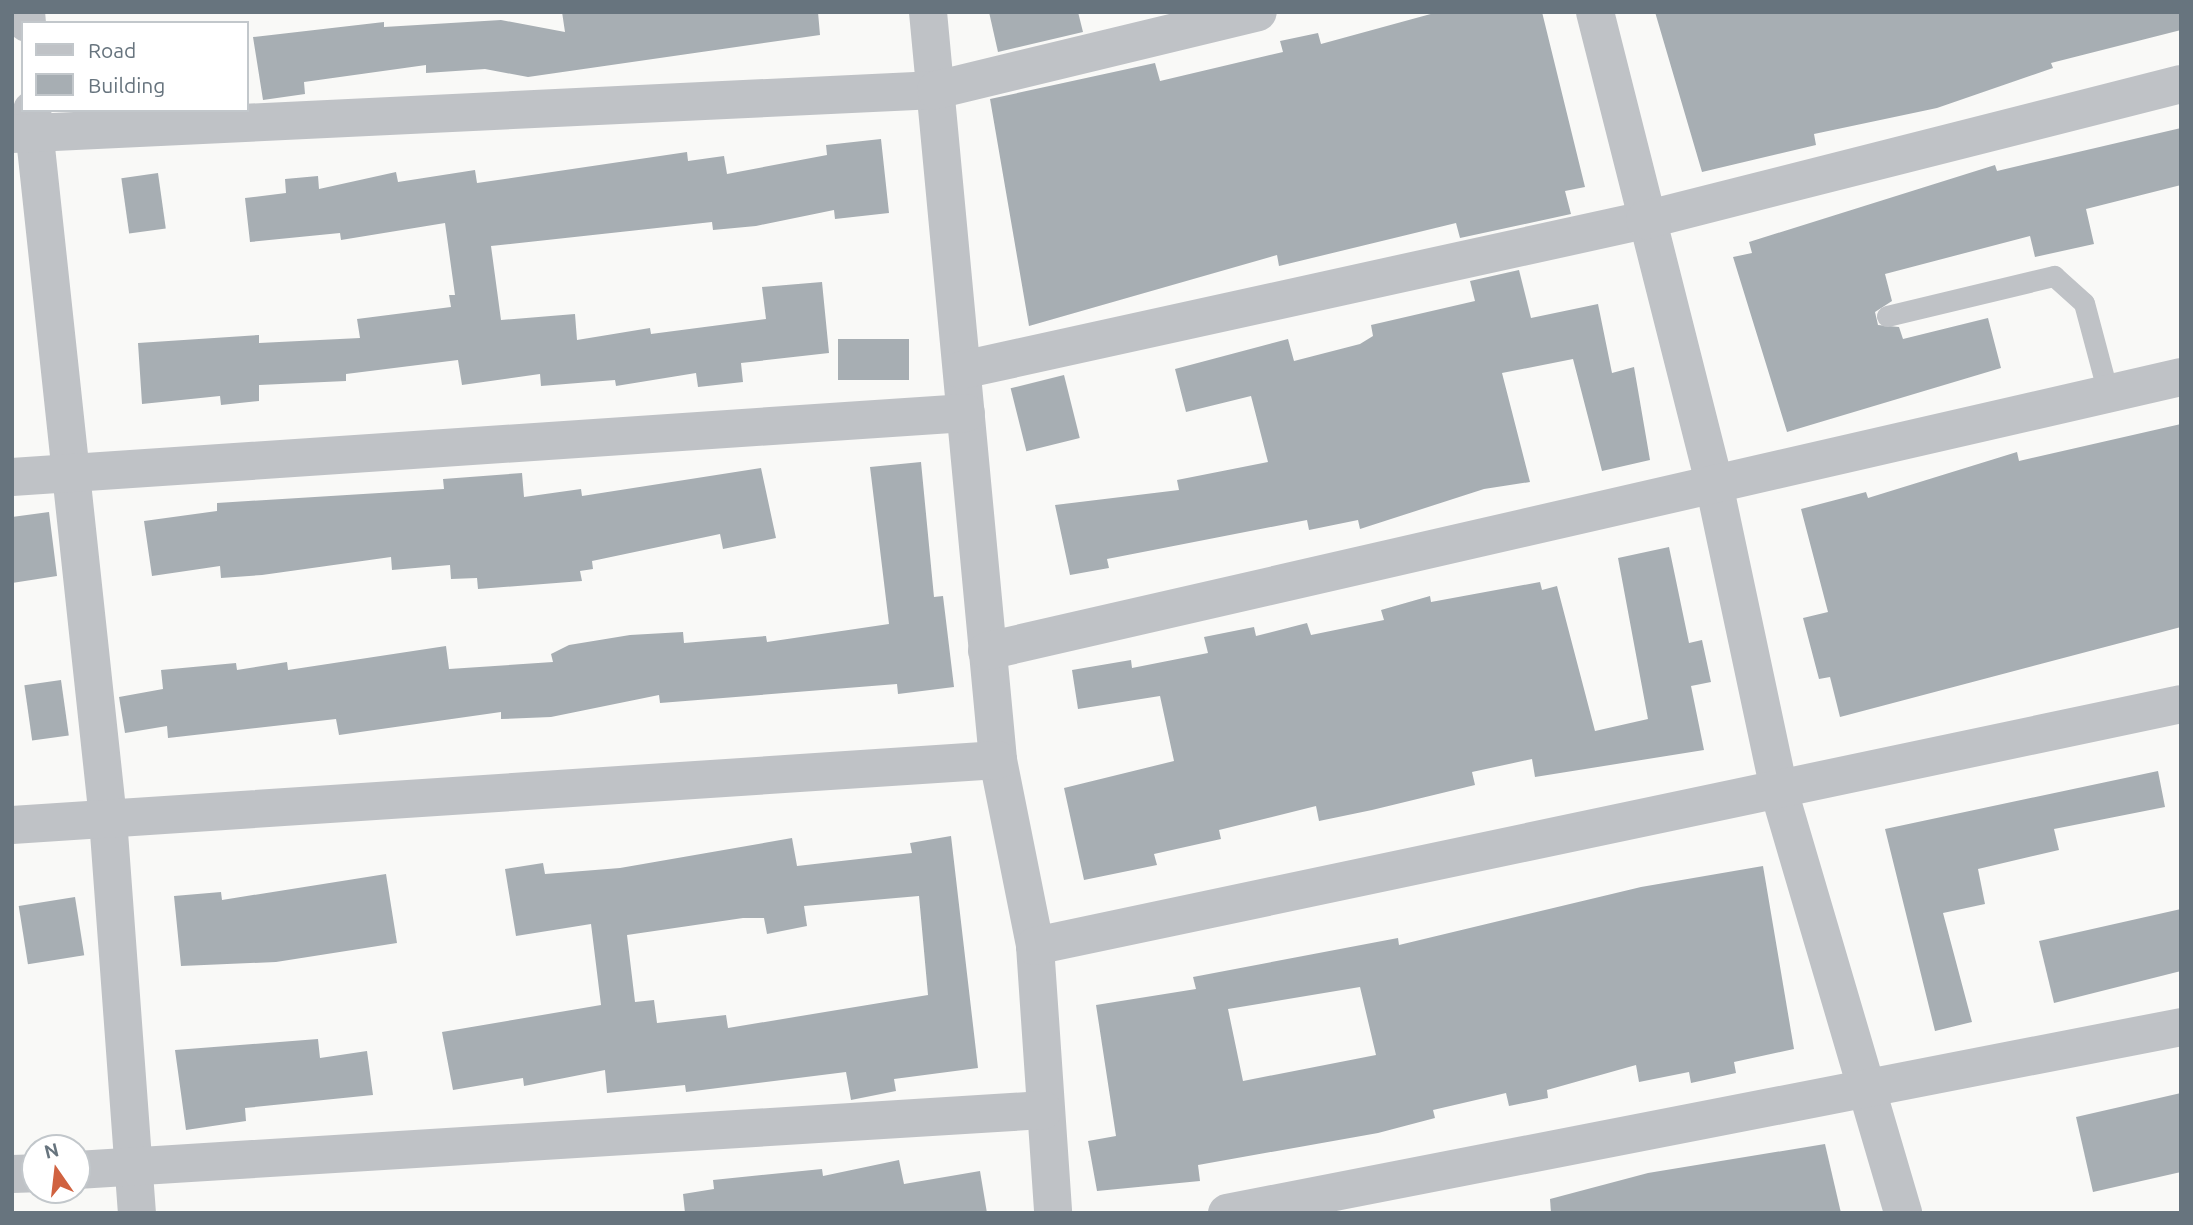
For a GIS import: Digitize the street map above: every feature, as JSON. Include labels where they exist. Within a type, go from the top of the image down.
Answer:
[{"type":"street","points":[[928,12],[998,760],[1035,946],[1043,1110],[1053,1213]]},
{"type":"street","points":[[137,1213],[108,818],[74,475],[26,125],[936,90],[1258,12]]},
{"type":"street","points":[[1595,12],[1645,220],[1714,484],[1779,791],[1903,1213]]},
{"type":"street","points":[[962,370],[1645,220],[2181,84]]},
{"type":"street","points":[[987,651],[2181,377]]},
{"type":"street","points":[[12,477],[74,475],[966,413]]},
{"type":"street","points":[[1035,946],[2181,704]]},
{"type":"street","points":[[12,825],[998,760]]},
{"type":"street","points":[[1227,1213],[1869,1090],[2181,1027]]},
{"type":"street","points":[[91,1169],[1043,1110]]},
{"type":"lane","points":[[1887,316],[2054,276],[2084,303],[2108,393]]},
{"type":"building","points":[[562,12],[818,12],[820,35],[528,77],[485,69],[426,73],[426,65],[304,82],[305,94],[263,100],[253,37],[384,22],[384,27],[501,20],[565,32]]},
{"type":"building","points":[[989,12],[1078,12],[1083,32],[998,52]]},
{"type":"building","points":[[1438,12],[1542,12],[1585,187],[1565,191],[1571,214],[1460,238],[1456,223],[1279,266],[1277,255],[1029,326],[990,99],[1155,63],[1160,81],[1283,52],[1280,41],[1318,33],[1321,44]]},
{"type":"building","points":[[1655,12],[2181,12],[2181,30],[2051,63],[2053,68],[1937,108],[1814,134],[1816,145],[1702,172]]},
{"type":"building","points":[[2181,128],[2181,185],[2086,209],[2094,244],[2035,257],[2030,236],[1885,274],[1892,301],[1875,312],[1878,325],[1899,327],[1903,339],[1988,318],[2001,368],[1787,432],[1733,257],[1752,253],[1749,242],[1995,165],[1997,171]]},
{"type":"building","points":[[881,139],[889,213],[835,219],[834,210],[756,226],[713,230],[712,222],[491,246],[501,320],[575,314],[577,340],[650,328],[651,334],[766,319],[762,287],[822,282],[829,353],[741,363],[743,382],[698,387],[696,373],[616,386],[615,380],[541,386],[540,374],[462,385],[458,360],[346,374],[346,381],[259,385],[259,401],[221,405],[220,396],[142,404],[138,343],[259,335],[259,343],[360,338],[357,319],[451,307],[449,295],[455,295],[445,223],[341,240],[340,233],[250,242],[245,198],[286,193],[285,179],[318,176],[319,189],[396,172],[398,182],[475,170],[477,183],[687,152],[688,161],[724,156],[727,174],[827,155],[826,145]]},
{"type":"building","points":[[158,173],[166,228],[129,234],[121,178]]},
{"type":"building","points":[[1519,270],[1531,318],[1598,304],[1612,373],[1634,367],[1650,460],[1602,471],[1573,359],[1502,373],[1530,482],[1484,489],[1360,529],[1358,520],[1309,530],[1307,520],[1107,559],[1109,568],[1070,575],[1055,505],[1179,490],[1177,480],[1268,462],[1251,396],[1186,412],[1175,369],[1288,339],[1294,361],[1360,344],[1373,336],[1371,325],[1475,301],[1470,281]]},
{"type":"building","points":[[838,339],[909,339],[909,380],[838,380]]},
{"type":"building","points":[[1064,375],[1080,438],[1026,451],[1011,388]]},
{"type":"building","points":[[2181,424],[2181,627],[1840,717],[1830,677],[1819,679],[1803,618],[1828,612],[1801,509],[1866,492],[1868,498],[2017,452],[2019,461]]},
{"type":"building","points":[[921,462],[934,597],[943,596],[954,687],[898,694],[897,684],[660,703],[659,695],[551,717],[501,719],[501,712],[339,735],[336,719],[168,738],[167,726],[125,733],[119,697],[163,689],[161,670],[236,663],[237,670],[287,662],[288,670],[446,646],[449,669],[553,662],[551,654],[569,645],[630,635],[683,632],[684,643],[766,636],[767,642],[889,624],[870,467]]},
{"type":"building","points":[[761,468],[776,538],[723,549],[720,534],[592,561],[593,569],[580,571],[582,581],[478,589],[477,578],[451,579],[450,565],[392,570],[391,557],[262,575],[221,578],[220,566],[152,576],[144,521],[217,511],[217,503],[444,489],[443,479],[522,473],[524,497],[581,489],[582,496]]},
{"type":"building","points":[[49,512],[57,576],[12,583],[12,517]]},
{"type":"building","points":[[1669,547],[1689,643],[1702,640],[1711,682],[1691,686],[1704,750],[1535,777],[1532,759],[1472,772],[1475,785],[1372,810],[1319,821],[1316,806],[1219,830],[1221,839],[1154,854],[1157,865],[1084,880],[1064,788],[1174,761],[1160,696],[1078,709],[1072,670],[1131,660],[1132,668],[1208,653],[1204,637],[1254,627],[1256,636],[1307,623],[1311,635],[1384,620],[1381,610],[1430,596],[1431,602],[1540,582],[1542,590],[1557,586],[1595,731],[1648,719],[1618,558]]},
{"type":"building","points":[[61,680],[69,735],[32,741],[24,685]]},
{"type":"building","points":[[2158,771],[2165,807],[2054,829],[2059,850],[1978,869],[1985,904],[1943,913],[1972,1022],[1935,1031],[1885,829]]},
{"type":"building","points":[[951,836],[978,1068],[894,1079],[896,1091],[851,1100],[846,1072],[686,1092],[685,1085],[607,1093],[605,1070],[524,1086],[523,1078],[453,1090],[442,1032],[601,1005],[591,924],[516,936],[505,869],[543,863],[545,874],[620,868],[792,838],[797,866],[912,853],[910,843]],"holes":[[[919,896],[928,995],[728,1028],[726,1015],[657,1023],[654,1000],[635,1002],[627,935],[743,918],[764,918],[767,934],[807,926],[804,906]]]},
{"type":"building","points":[[1763,866],[1794,1049],[1734,1062],[1736,1073],[1691,1083],[1689,1072],[1639,1082],[1636,1065],[1547,1090],[1548,1098],[1509,1106],[1506,1093],[1433,1110],[1435,1118],[1378,1133],[1198,1165],[1200,1181],[1097,1191],[1088,1141],[1116,1136],[1096,1005],[1196,989],[1193,977],[1398,938],[1399,945],[1641,887]],"holes":[[[1360,987],[1376,1055],[1243,1081],[1228,1009]]]},
{"type":"building","points":[[386,874],[397,943],[276,962],[181,966],[174,896],[221,892],[222,900]]},
{"type":"building","points":[[75,897],[84,955],[28,964],[19,906]]},
{"type":"building","points":[[2181,909],[2181,971],[2054,1003],[2039,941]]},
{"type":"building","points":[[318,1039],[320,1058],[367,1051],[373,1095],[245,1108],[246,1121],[186,1130],[175,1050]]},
{"type":"building","points":[[2181,1093],[2181,1172],[2093,1192],[2076,1117]]},
{"type":"building","points":[[1825,1144],[1841,1213],[1551,1213],[1550,1199],[1648,1173]]},
{"type":"building","points":[[899,1160],[904,1184],[980,1171],[987,1213],[685,1213],[683,1194],[714,1189],[713,1180],[822,1169],[823,1176]]}]
